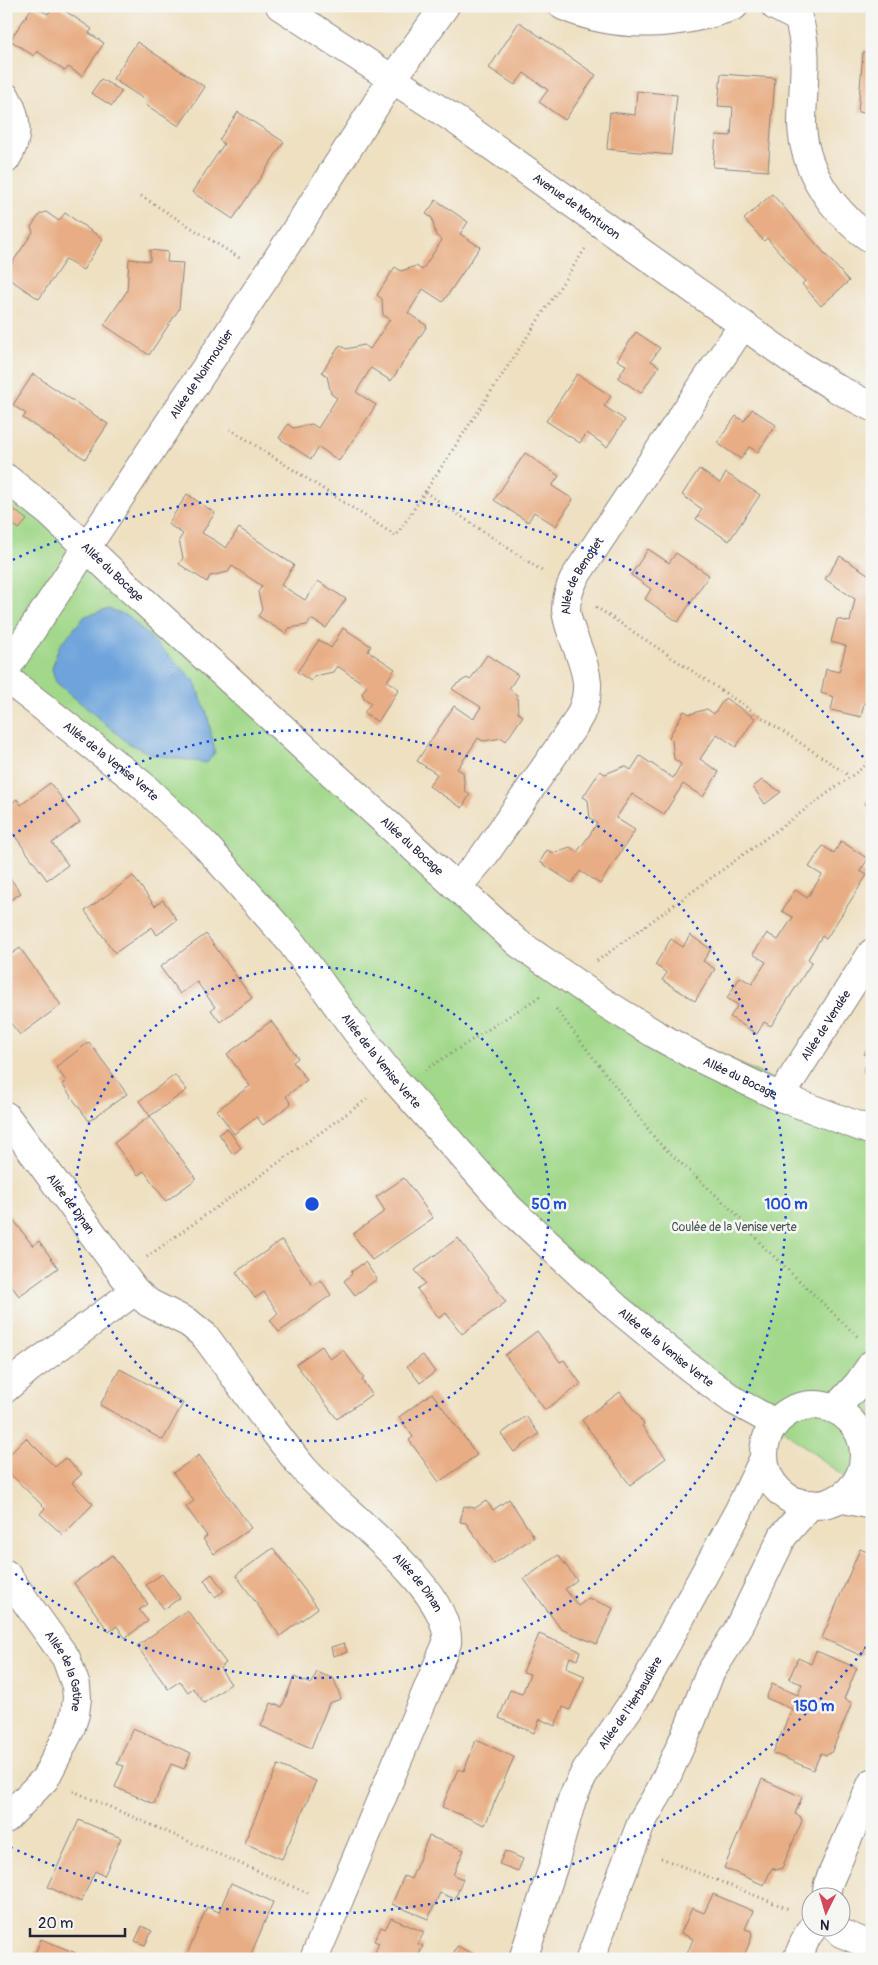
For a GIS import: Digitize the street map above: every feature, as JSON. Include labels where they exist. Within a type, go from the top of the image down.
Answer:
[{"type":"street","name":"Avenue de Monturon","points":[[280,6],[457,121],[798,364],[836,388],[872,406]]},
{"type":"street","name":"Allée de Noirmoutier","points":[[6,669],[267,275],[393,78],[445,6]]},
{"type":"street","points":[[563,6],[592,16],[643,23],[680,20],[734,6]]},
{"type":"street","points":[[775,6],[798,18],[800,26],[805,61],[802,127],[807,155],[817,181],[837,209],[851,224],[872,239]]},
{"type":"street","points":[[6,97],[16,118],[16,129],[11,152],[6,159]]},
{"type":"street","name":"Allée de Benodet","points":[[456,887],[483,856],[575,724],[585,705],[588,684],[587,674],[568,623],[566,610],[575,577],[743,325]]},
{"type":"street","name":"Allée du Bocage","points":[[6,478],[50,513],[518,943],[655,1034],[700,1059],[780,1098],[872,1131]]},
{"type":"street","name":"Allée de la Venise Verte","points":[[6,678],[141,784],[205,846],[290,941],[395,1080],[509,1208],[616,1308],[733,1400],[775,1424]]},
{"type":"street","name":"Allée de Vendée","points":[[780,1098],[872,953]]},
{"type":"street","name":"Allée de Dinan","points":[[6,1116],[128,1283],[148,1303],[189,1322],[205,1336],[304,1468],[340,1505],[370,1531],[431,1594],[439,1607],[446,1626],[447,1643],[314,1959]]},
{"type":"street","points":[[6,1388],[128,1283]]},
{"type":"street","points":[[835,1409],[858,1384],[868,1354]]},
{"type":"street","points":[[818,1405],[835,1409],[857,1428],[862,1440],[868,1468],[859,1476],[854,1485],[839,1498],[828,1502],[811,1504],[797,1501],[778,1489],[766,1470],[764,1458],[766,1443],[775,1424],[789,1412],[801,1407],[818,1405]]},
{"type":"street","name":"Allée de l'Herbaudière","points":[[524,1959],[572,1799],[586,1770],[640,1692],[738,1512],[764,1458]]},
{"type":"street","points":[[839,1498],[872,1505]]},
{"type":"street","points":[[590,1959],[642,1821],[661,1789],[710,1673],[737,1631],[783,1536],[811,1504]]},
{"type":"street","name":"Allée de la Gatine","points":[[6,1574],[58,1644],[72,1671],[76,1686],[75,1714],[70,1730],[46,1780],[6,1819]]},
{"type":"street","points":[[827,1888],[872,1783]]},
{"type":"street","points":[[850,1937],[872,1946]]},
{"type":"street","points":[[796,1959],[806,1938]]},
{"type":"path","points":[[141,196],[267,275]]},
{"type":"path","points":[[425,492],[602,223]]},
{"type":"path","points":[[128,1283],[395,1080],[412,1078],[545,994],[571,980],[872,761]]},
{"type":"path","points":[[545,994],[658,1142],[734,1212],[761,1244],[868,1354]]},
{"type":"path","points":[[46,1780],[336,1906]]},
{"type":"path","points":[[632,1846],[793,1910]]},
{"type":"green space","name":"Coulée de la Venise verte","points":[[6,478],[603,1002],[872,1124],[872,1496],[854,1485],[775,1423],[509,1208],[290,941],[6,678]]},
{"type":"water","points":[[109,609],[128,616],[194,680],[207,713],[215,752],[207,763],[153,755],[128,743],[56,682],[52,669],[59,646],[85,616]]},
{"type":"building","points":[[33,6],[48,14],[53,6],[58,6],[92,29],[89,33],[104,43],[82,76],[68,67],[65,71],[37,51],[34,56],[10,40]]},
{"type":"building","points":[[519,22],[596,75],[565,120],[539,102],[548,90],[524,73],[515,85],[489,68]]},
{"type":"building","points":[[137,42],[205,87],[179,126],[146,105],[147,101],[113,79]]},
{"type":"building","points":[[863,52],[872,53],[872,114],[858,112]]},
{"type":"building","points":[[721,74],[775,78],[768,171],[713,167],[716,135],[731,136],[733,107],[718,106]]},
{"type":"building","points":[[101,79],[122,91],[112,106],[91,93]]},
{"type":"building","points":[[637,91],[677,95],[671,155],[607,149],[610,112],[635,115]]},
{"type":"building","points":[[238,112],[284,142],[233,219],[192,192],[224,144],[219,140]]},
{"type":"building","points":[[772,194],[849,281],[821,306],[802,284],[805,281],[767,238],[764,241],[744,219]]},
{"type":"building","points":[[436,200],[468,222],[460,234],[480,247],[443,302],[423,289],[408,313],[427,326],[391,381],[371,368],[356,392],[376,405],[339,461],[319,447],[311,459],[279,438],[288,424],[293,428],[312,424],[318,428],[337,398],[331,394],[327,376],[322,372],[340,345],[346,349],[364,345],[370,349],[390,319],[383,315],[382,299],[377,295],[395,267],[401,271],[416,266],[422,270],[442,240],[436,236],[432,218],[426,214]]},
{"type":"building","points":[[46,212],[59,221],[65,213],[103,239],[83,270],[66,259],[39,299],[6,277],[6,272],[33,232],[31,227],[40,214]]},
{"type":"building","points":[[150,250],[168,252],[167,262],[183,263],[179,309],[149,355],[104,325],[127,291],[129,259],[150,261]]},
{"type":"building","points":[[636,332],[660,348],[651,361],[659,366],[641,393],[618,378],[626,365],[617,360]]},
{"type":"building","points":[[33,374],[108,424],[85,459],[23,418],[26,414],[13,405]]},
{"type":"building","points":[[577,374],[611,396],[604,406],[625,420],[607,447],[587,433],[580,443],[546,421]]},
{"type":"building","points":[[752,409],[776,425],[758,452],[749,447],[741,459],[717,443],[736,416],[744,421]]},
{"type":"building","points":[[525,453],[559,476],[552,486],[573,499],[556,526],[534,512],[528,522],[494,500]]},
{"type":"building","points":[[699,469],[720,483],[726,473],[760,495],[729,541],[696,519],[702,509],[682,495]]},
{"type":"building","points":[[187,494],[215,513],[202,533],[226,548],[239,528],[294,565],[281,585],[305,600],[318,581],[346,599],[326,628],[311,619],[307,625],[289,628],[286,634],[258,616],[262,610],[258,592],[262,586],[232,566],[228,572],[210,576],[207,582],[179,564],[183,558],[179,540],[183,534],[168,524]]},
{"type":"building","points":[[11,507],[27,520],[19,529],[6,519],[6,512]]},
{"type":"building","points":[[648,549],[669,563],[676,553],[709,575],[678,622],[645,599],[651,589],[631,575]]},
{"type":"building","points":[[840,556],[868,574],[872,572],[872,705],[864,703],[861,717],[831,710],[834,697],[821,693],[826,669],[839,672],[846,646],[831,642],[837,619],[850,622],[855,599],[825,579]]},
{"type":"building","points":[[343,628],[371,646],[368,651],[395,669],[387,681],[399,689],[378,722],[364,713],[371,703],[364,698],[362,693],[367,686],[337,666],[333,672],[315,676],[311,681],[297,672],[319,640],[331,648]]},
{"type":"building","points":[[487,655],[518,675],[509,689],[517,695],[518,713],[523,716],[506,741],[502,738],[483,741],[478,738],[457,769],[463,772],[465,791],[470,794],[462,808],[429,786],[437,774],[417,761],[454,706],[473,719],[481,707],[452,689],[467,678],[470,680]]},
{"type":"building","points":[[725,698],[755,718],[736,747],[717,734],[700,759],[719,772],[703,797],[683,784],[664,814],[632,794],[616,818],[635,830],[600,884],[580,871],[572,883],[540,862],[547,850],[553,853],[570,847],[577,852],[589,836],[597,823],[590,818],[588,800],[583,797],[600,771],[605,774],[625,766],[631,770],[640,756],[673,778],[681,764],[674,759],[672,740],[669,737],[684,711],[690,714],[707,709],[714,714]]},
{"type":"building","points":[[762,780],[781,792],[765,804],[753,787]]},
{"type":"building","points":[[50,783],[80,822],[52,843],[68,865],[47,880],[6,824],[6,807],[17,799],[21,805]]},
{"type":"building","points":[[872,793],[872,809],[865,804]]},
{"type":"building","points":[[841,841],[868,859],[860,871],[867,875],[826,939],[822,936],[808,959],[812,962],[771,1026],[764,1022],[757,1034],[730,1017],[738,1005],[727,998],[740,977],[752,984],[766,962],[753,954],[767,933],[778,940],[793,917],[782,911],[795,890],[807,898],[822,875],[809,867],[823,846],[834,853]]},
{"type":"building","points":[[6,873],[21,893],[6,903]]},
{"type":"building","points":[[133,876],[155,906],[163,900],[177,920],[157,935],[152,927],[115,953],[85,911]]},
{"type":"building","points":[[206,934],[252,998],[220,1022],[211,1010],[215,1007],[197,982],[180,994],[160,967]]},
{"type":"building","points":[[690,935],[711,949],[703,961],[715,969],[695,1001],[662,980],[667,973],[655,965],[671,939],[683,947]]},
{"type":"building","points":[[20,948],[61,1005],[20,1035],[6,1017],[6,958]]},
{"type":"building","points":[[271,1021],[298,1058],[293,1062],[307,1080],[286,1096],[291,1104],[263,1125],[257,1117],[234,1134],[217,1110],[250,1086],[227,1054]]},
{"type":"building","points":[[872,1040],[872,1076],[863,1070],[871,1058],[864,1054]]},
{"type":"building","points":[[89,1042],[127,1094],[89,1121],[62,1084],[66,1081],[56,1067]]},
{"type":"building","points":[[175,1075],[187,1090],[150,1116],[139,1101]]},
{"type":"building","points":[[150,1116],[196,1179],[166,1201],[144,1171],[138,1175],[114,1143]]},
{"type":"building","points":[[227,1128],[241,1148],[233,1154],[219,1134]]},
{"type":"building","points":[[404,1178],[433,1218],[372,1260],[353,1234],[385,1211],[376,1197]]},
{"type":"building","points":[[9,1214],[33,1246],[39,1241],[58,1268],[19,1296],[6,1279],[6,1216]]},
{"type":"building","points":[[458,1238],[506,1302],[462,1334],[446,1313],[439,1318],[417,1289],[425,1283],[415,1270]]},
{"type":"building","points":[[282,1240],[313,1286],[321,1280],[331,1295],[279,1332],[270,1320],[278,1313],[264,1292],[255,1298],[236,1272]]},
{"type":"building","points":[[365,1262],[377,1279],[355,1295],[344,1281],[352,1274],[351,1272]]},
{"type":"building","points":[[537,1331],[560,1362],[564,1360],[581,1384],[545,1410],[505,1355]]},
{"type":"building","points":[[322,1346],[330,1359],[343,1350],[364,1378],[362,1380],[372,1394],[337,1419],[296,1364]]},
{"type":"building","points":[[423,1355],[435,1372],[420,1383],[407,1366]]},
{"type":"building","points":[[120,1369],[183,1403],[163,1440],[100,1405]]},
{"type":"building","points":[[620,1392],[666,1458],[630,1485],[582,1420]]},
{"type":"building","points":[[432,1393],[477,1455],[439,1482],[409,1440],[413,1437],[399,1417]]},
{"type":"building","points":[[526,1416],[539,1434],[514,1452],[501,1434]]},
{"type":"building","points":[[26,1438],[55,1467],[65,1458],[82,1474],[72,1483],[93,1504],[63,1535],[40,1514],[45,1508],[6,1470],[6,1458]]},
{"type":"building","points":[[199,1455],[251,1528],[214,1554],[203,1539],[207,1536],[186,1507],[194,1501],[173,1473]]},
{"type":"building","points":[[509,1499],[534,1537],[494,1564],[466,1523],[460,1522],[464,1506],[475,1508],[486,1501],[493,1510]]},
{"type":"building","points":[[273,1548],[318,1608],[280,1636],[236,1575]]},
{"type":"building","points":[[860,1549],[872,1554],[872,1639],[870,1638],[862,1656],[822,1638]]},
{"type":"building","points":[[112,1555],[148,1604],[139,1610],[148,1621],[125,1638],[117,1626],[109,1632],[74,1583]]},
{"type":"building","points":[[558,1555],[577,1580],[565,1589],[578,1606],[589,1598],[613,1608],[597,1644],[561,1629],[524,1579]]},
{"type":"building","points":[[162,1574],[180,1598],[164,1609],[146,1585]]},
{"type":"building","points":[[212,1574],[224,1591],[215,1597],[204,1580]]},
{"type":"building","points":[[187,1610],[226,1663],[220,1668],[231,1684],[204,1703],[193,1688],[188,1692],[180,1681],[168,1689],[137,1646]]},
{"type":"building","points":[[539,1634],[580,1651],[577,1660],[570,1657],[566,1668],[585,1676],[570,1710],[563,1707],[555,1726],[540,1719],[534,1733],[499,1718],[510,1690],[522,1694],[530,1674],[523,1672]]},
{"type":"building","points":[[344,1643],[347,1652],[333,1656],[331,1647]]},
{"type":"building","points":[[816,1651],[857,1668],[844,1699],[852,1703],[831,1753],[826,1755],[821,1753],[813,1770],[773,1753],[792,1709],[766,1698],[772,1684],[798,1695],[802,1684],[789,1679],[798,1658],[811,1664]]},
{"type":"building","points":[[317,1672],[334,1679],[341,1699],[329,1703],[311,1748],[261,1726],[271,1703],[282,1707],[294,1677],[311,1684]]},
{"type":"building","points":[[133,1728],[191,1753],[184,1769],[171,1764],[154,1804],[115,1787],[124,1766],[117,1764]]},
{"type":"building","points":[[476,1740],[514,1757],[485,1825],[442,1807],[458,1769],[464,1771]]},
{"type":"building","points":[[278,1765],[316,1781],[282,1859],[244,1843]]},
{"type":"building","points":[[762,1779],[802,1797],[795,1814],[800,1816],[802,1821],[782,1868],[777,1870],[772,1868],[764,1885],[724,1868]]},
{"type":"building","points":[[79,1820],[121,1838],[104,1876],[95,1871],[81,1902],[48,1887]]},
{"type":"building","points":[[429,1836],[464,1850],[453,1875],[463,1879],[455,1899],[440,1893],[428,1919],[392,1904],[404,1876],[411,1879]]},
{"type":"building","points":[[505,1851],[523,1859],[518,1871],[499,1864]]},
{"type":"building","points":[[231,1883],[273,1902],[249,1959],[185,1959],[207,1907],[219,1912]]},
{"type":"building","points":[[713,1894],[753,1911],[745,1929],[751,1931],[752,1936],[743,1959],[685,1959],[693,1939],[681,1933],[692,1908],[704,1913]]},
{"type":"building","points":[[391,1918],[424,1932],[418,1944],[423,1946],[417,1959],[372,1959],[379,1943],[374,1941],[381,1927],[385,1929]]},
{"type":"building","points":[[142,1926],[152,1931],[145,1945],[135,1941]]},
{"type":"building","points":[[41,1939],[76,1953],[73,1959],[33,1959]]},
{"type":"building","points":[[457,1946],[467,1951],[487,1959],[451,1959]]}]
